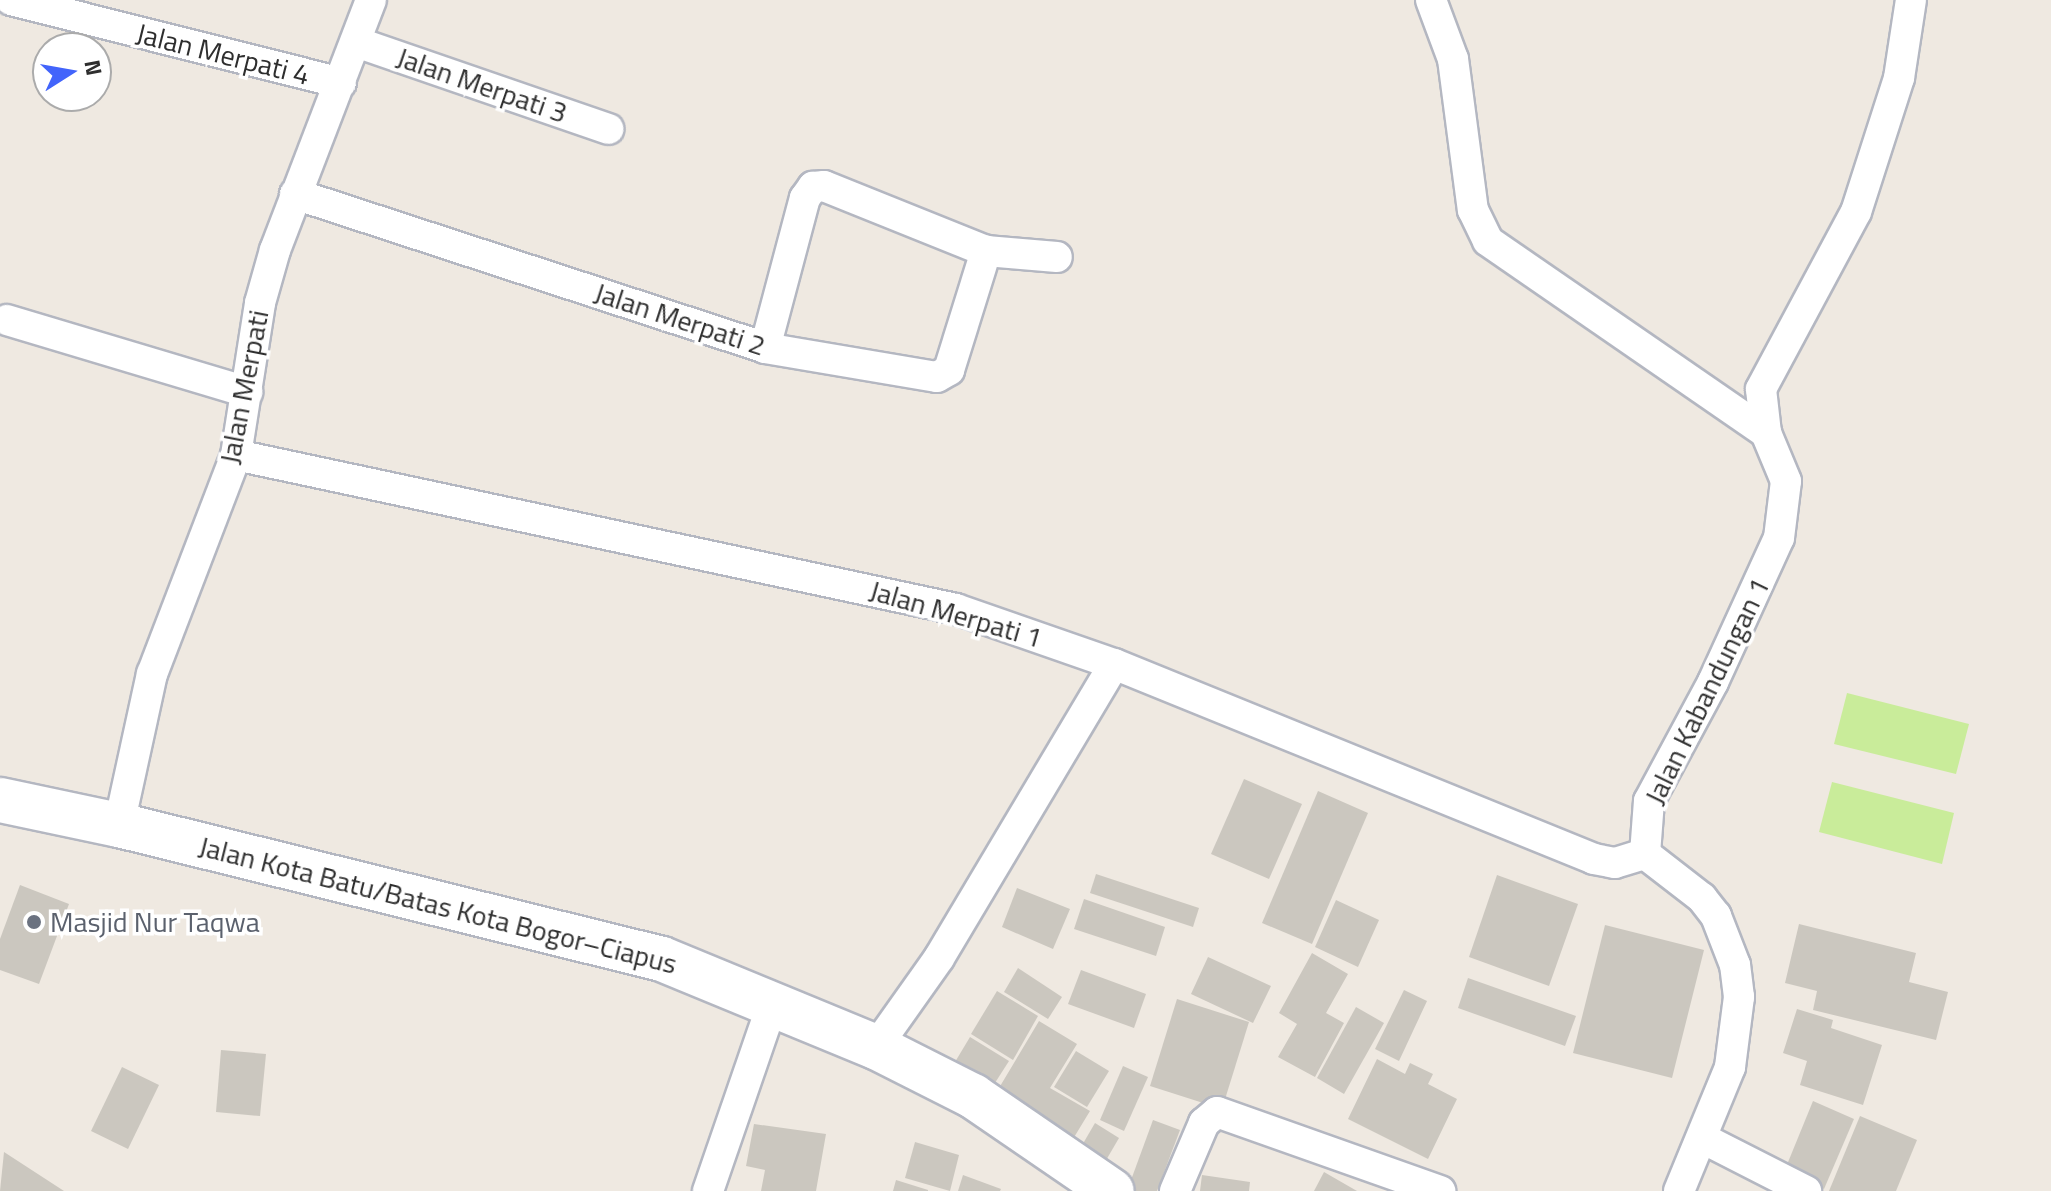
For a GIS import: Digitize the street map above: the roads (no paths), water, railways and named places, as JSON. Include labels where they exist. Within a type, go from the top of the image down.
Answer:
[{"type":"main road","name":"Jalan Kota Batu/Batas Kota Bogor–Ciapus","points":[[0,800],[119,825],[596,940],[662,959],[876,1047],[973,1096],[1111,1191]]},
{"type":"street","name":"Jalan Merpati 4","points":[[11,0],[341,83]]},
{"type":"street","name":"Jalan Merpati","points":[[119,825],[152,674],[236,455],[260,303],[295,194],[371,0]]},
{"type":"street","points":[[1431,0],[1453,59],[1470,194],[1488,241],[1766,433]]},
{"type":"street","name":"Jalan Kabandungan 1","points":[[1645,854],[1649,801],[1713,682],[1779,538],[1786,481],[1766,433],[1761,389],[1856,212],[1899,78],[1911,0]]},
{"type":"street","name":"Jalan Merpati 3","points":[[356,42],[608,129]]},
{"type":"street","points":[[765,348],[805,198],[813,187],[824,186],[986,251],[1057,257]]},
{"type":"street","name":"Jalan Merpati 2","points":[[295,194],[765,348],[945,376],[986,251]]},
{"type":"street","points":[[7,320],[247,392]]},
{"type":"street","name":"Jalan Merpati 1","points":[[236,455],[912,598],[1114,664],[1594,859],[1615,863],[1645,854]]},
{"type":"street","points":[[876,1047],[951,938],[1114,664]]},
{"type":"street","points":[[1645,854],[1702,898],[1716,916],[1735,965],[1737,1031],[1720,1099],[1679,1191]]},
{"type":"street","points":[[708,1191],[772,1005]]},
{"type":"street","points":[[1175,1191],[1204,1123],[1217,1112],[1440,1191]]},
{"type":"street","points":[[1702,1138],[1806,1191]]},
{"type":"place","name":"Masjid Nur Taqwa","points":[[34,922]]}]
